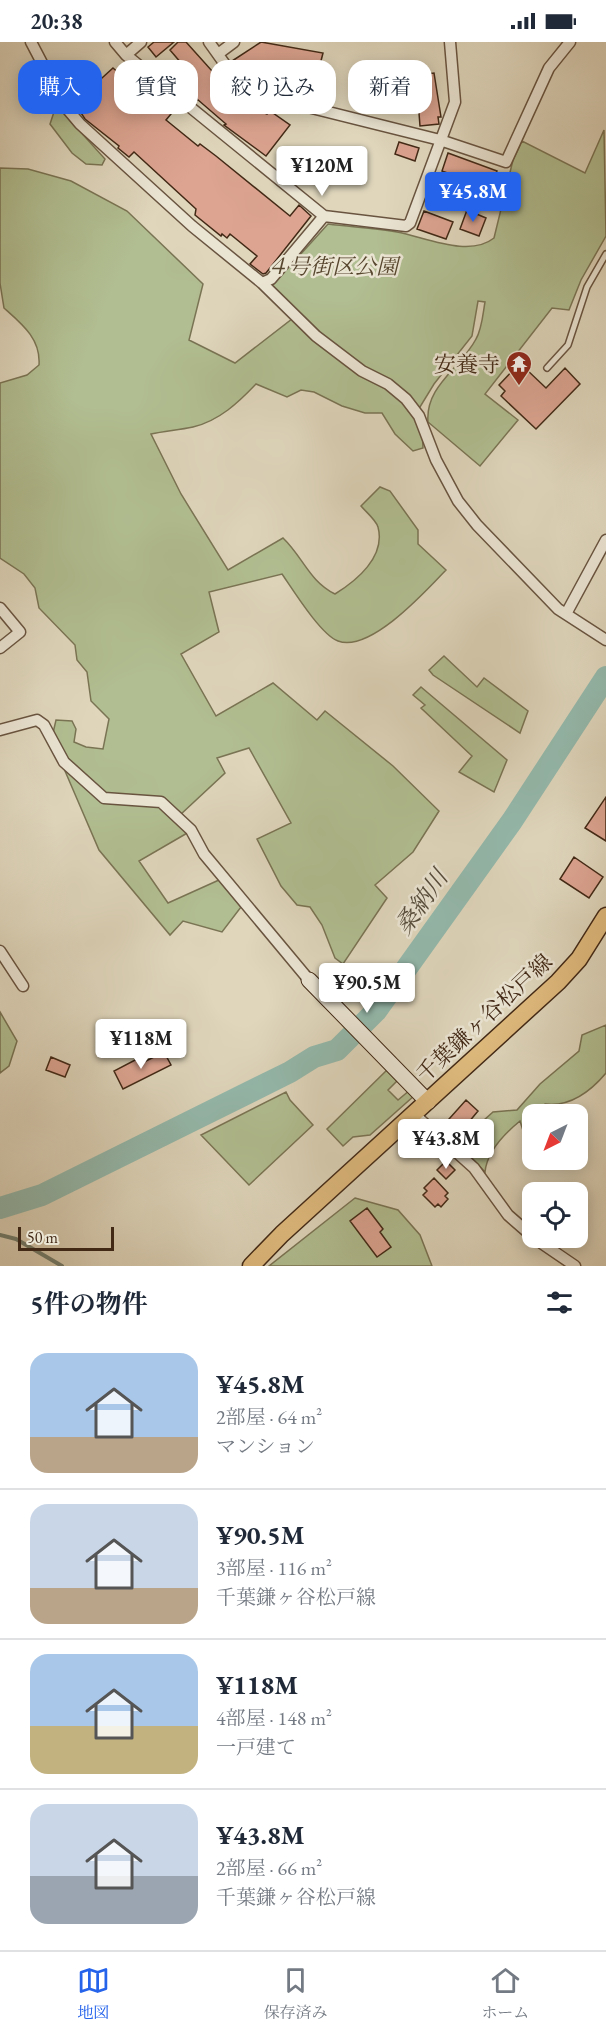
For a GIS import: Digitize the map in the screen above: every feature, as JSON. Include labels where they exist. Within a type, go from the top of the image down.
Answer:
[{"type":"main road","name":"千葉鎌ヶ谷松戸線","points":[[251,1266],[282,1234],[558,982],[579,959],[606,916]]},
{"type":"street","points":[[31,42],[64,105],[80,124],[192,226],[262,283],[316,336],[362,371],[388,384],[405,399],[419,416],[436,460],[458,501],[477,525],[566,614],[605,640]]},
{"type":"street","points":[[116,42],[126,55],[324,216],[406,226],[410,223],[455,102],[450,42]]},
{"type":"street","points":[[126,55],[141,42]]},
{"type":"street","points":[[209,42],[244,91],[440,140],[506,162],[549,68],[570,42]]},
{"type":"street","points":[[218,54],[234,42]]},
{"type":"street","points":[[262,283],[271,279],[324,216]]},
{"type":"street","points":[[566,614],[606,540]]},
{"type":"street","points":[[0,608],[20,632],[0,648]]},
{"type":"street","points":[[0,730],[29,720],[37,720],[44,725],[64,762],[104,798],[161,802],[191,830],[204,854],[309,980],[339,1008],[428,1102]]},
{"type":"street","points":[[0,951],[23,986]]},
{"type":"street","points":[[414,1114],[474,1168],[508,1215],[522,1227]]},
{"type":"street","points":[[549,1248],[574,1266]]},
{"type":"lane","points":[[547,368],[568,345],[587,287],[606,254]]},
{"type":"green space","points":[[53,114],[64,114],[105,159],[102,165],[86,164],[72,153],[50,124]]},
{"type":"green space","name":"４号街区公園","points":[[604,130],[606,236],[581,280],[569,310],[552,308],[485,394],[518,420],[480,466],[428,422],[432,398],[478,335],[485,302],[478,301],[472,336],[434,384],[420,407],[417,407],[361,369],[270,288],[328,224],[380,229],[460,246],[484,244],[494,238],[513,160],[522,141],[585,173]]},
{"type":"green space","points":[[0,168],[28,169],[71,181],[127,211],[203,284],[189,340],[235,363],[292,319],[395,394],[418,420],[423,448],[413,451],[395,434],[382,413],[365,413],[342,406],[314,392],[301,390],[287,397],[256,384],[220,416],[193,427],[151,434],[181,494],[228,570],[283,538],[312,576],[335,594],[360,575],[378,548],[378,527],[361,506],[380,487],[390,491],[418,530],[418,544],[446,570],[411,605],[381,630],[351,642],[338,641],[331,637],[308,611],[282,574],[209,592],[219,632],[181,654],[216,716],[273,683],[317,720],[325,711],[393,766],[439,811],[413,852],[375,885],[387,898],[343,964],[335,958],[322,925],[310,907],[297,905],[281,886],[257,839],[291,823],[249,748],[217,758],[225,773],[180,815],[160,797],[104,794],[67,760],[53,733],[56,720],[72,721],[76,729],[74,742],[86,747],[103,749],[109,719],[91,701],[87,672],[77,660],[75,645],[39,608],[35,588],[24,574],[0,558],[0,383],[27,375],[39,365],[39,356],[34,340],[24,326],[4,308],[0,283]]},
{"type":"green space","points":[[444,656],[477,687],[484,678],[528,711],[520,733],[433,675],[429,670]]},
{"type":"green space","points":[[421,687],[507,760],[494,792],[459,772],[472,756],[421,708],[425,705],[413,695]]},
{"type":"green space","points":[[62,764],[90,790],[160,805],[189,832],[139,861],[168,903],[219,880],[241,907],[222,932],[183,921],[170,935],[99,850]]},
{"type":"green space","points":[[0,1012],[17,1041],[9,1066],[0,1073]]},
{"type":"green space","points":[[606,1025],[606,1073],[586,1092],[571,1101],[554,1104],[522,1104],[540,1084],[579,1051],[582,1035]]},
{"type":"green space","points":[[389,1068],[400,1078],[388,1090],[398,1100],[410,1090],[415,1095],[370,1135],[353,1137],[343,1146],[327,1129]]},
{"type":"green space","points":[[286,1092],[290,1100],[313,1125],[249,1185],[201,1135]]},
{"type":"green space","points":[[522,1104],[522,1127],[520,1121],[502,1137],[489,1157],[485,1172],[467,1153],[483,1121],[493,1112],[517,1110]]},
{"type":"green space","points":[[355,1198],[398,1210],[420,1235],[432,1266],[269,1266]]},
{"type":"building","points":[[154,42],[174,42],[156,57],[148,47]]},
{"type":"building","points":[[178,42],[186,42],[210,69],[210,110],[198,100],[198,60],[179,60],[170,50]]},
{"type":"building","points":[[261,42],[323,53],[321,60],[234,60]]},
{"type":"building","points":[[114,69],[114,114],[171,114],[166,120],[198,146],[200,144],[216,156],[290,216],[299,205],[311,216],[266,273],[263,274],[250,264],[257,256],[230,234],[227,238],[222,234],[221,236],[195,215],[196,209],[134,152],[129,157],[85,119],[82,114],[102,114],[102,78]]},
{"type":"building","points":[[432,73],[434,73],[441,117],[438,117],[439,124],[420,126],[419,114],[432,114]]},
{"type":"building","points":[[214,114],[274,114],[290,125],[266,156],[224,125],[226,124]]},
{"type":"building","points":[[399,142],[419,148],[415,161],[395,154]]},
{"type":"building","points":[[448,153],[497,171],[491,189],[442,171]]},
{"type":"building","points":[[467,210],[486,218],[479,236],[460,229]]},
{"type":"building","points":[[424,211],[453,222],[446,239],[417,229]]},
{"type":"building","points":[[516,367],[522,372],[525,368],[546,388],[565,368],[580,384],[536,429],[501,396],[505,391],[499,385]]},
{"type":"building","points":[[606,797],[606,841],[585,828]]},
{"type":"building","points":[[574,857],[603,877],[589,898],[560,879]]},
{"type":"building","points":[[164,1052],[171,1065],[123,1089],[114,1071],[137,1059],[140,1064]]},
{"type":"building","points":[[51,1057],[70,1065],[65,1077],[46,1070]]},
{"type":"building","points":[[466,1100],[478,1111],[454,1140],[441,1128]]},
{"type":"building","points":[[446,1161],[455,1170],[446,1179],[437,1170]]},
{"type":"building","points":[[434,1178],[448,1193],[445,1196],[448,1199],[441,1207],[438,1204],[435,1207],[423,1195],[427,1191],[424,1188]]},
{"type":"building","points":[[367,1208],[383,1229],[380,1232],[391,1247],[377,1257],[350,1221]]},
{"type":"waterway","name":"桑納川","points":[[0,1208],[42,1195],[290,1072],[314,1057],[337,1050],[376,1011],[512,821],[606,677]]},
{"type":"waterway","points":[[0,1235],[16,1239],[62,1266]]},
{"type":"place","name":"安養寺","points":[[519,387]]}]
